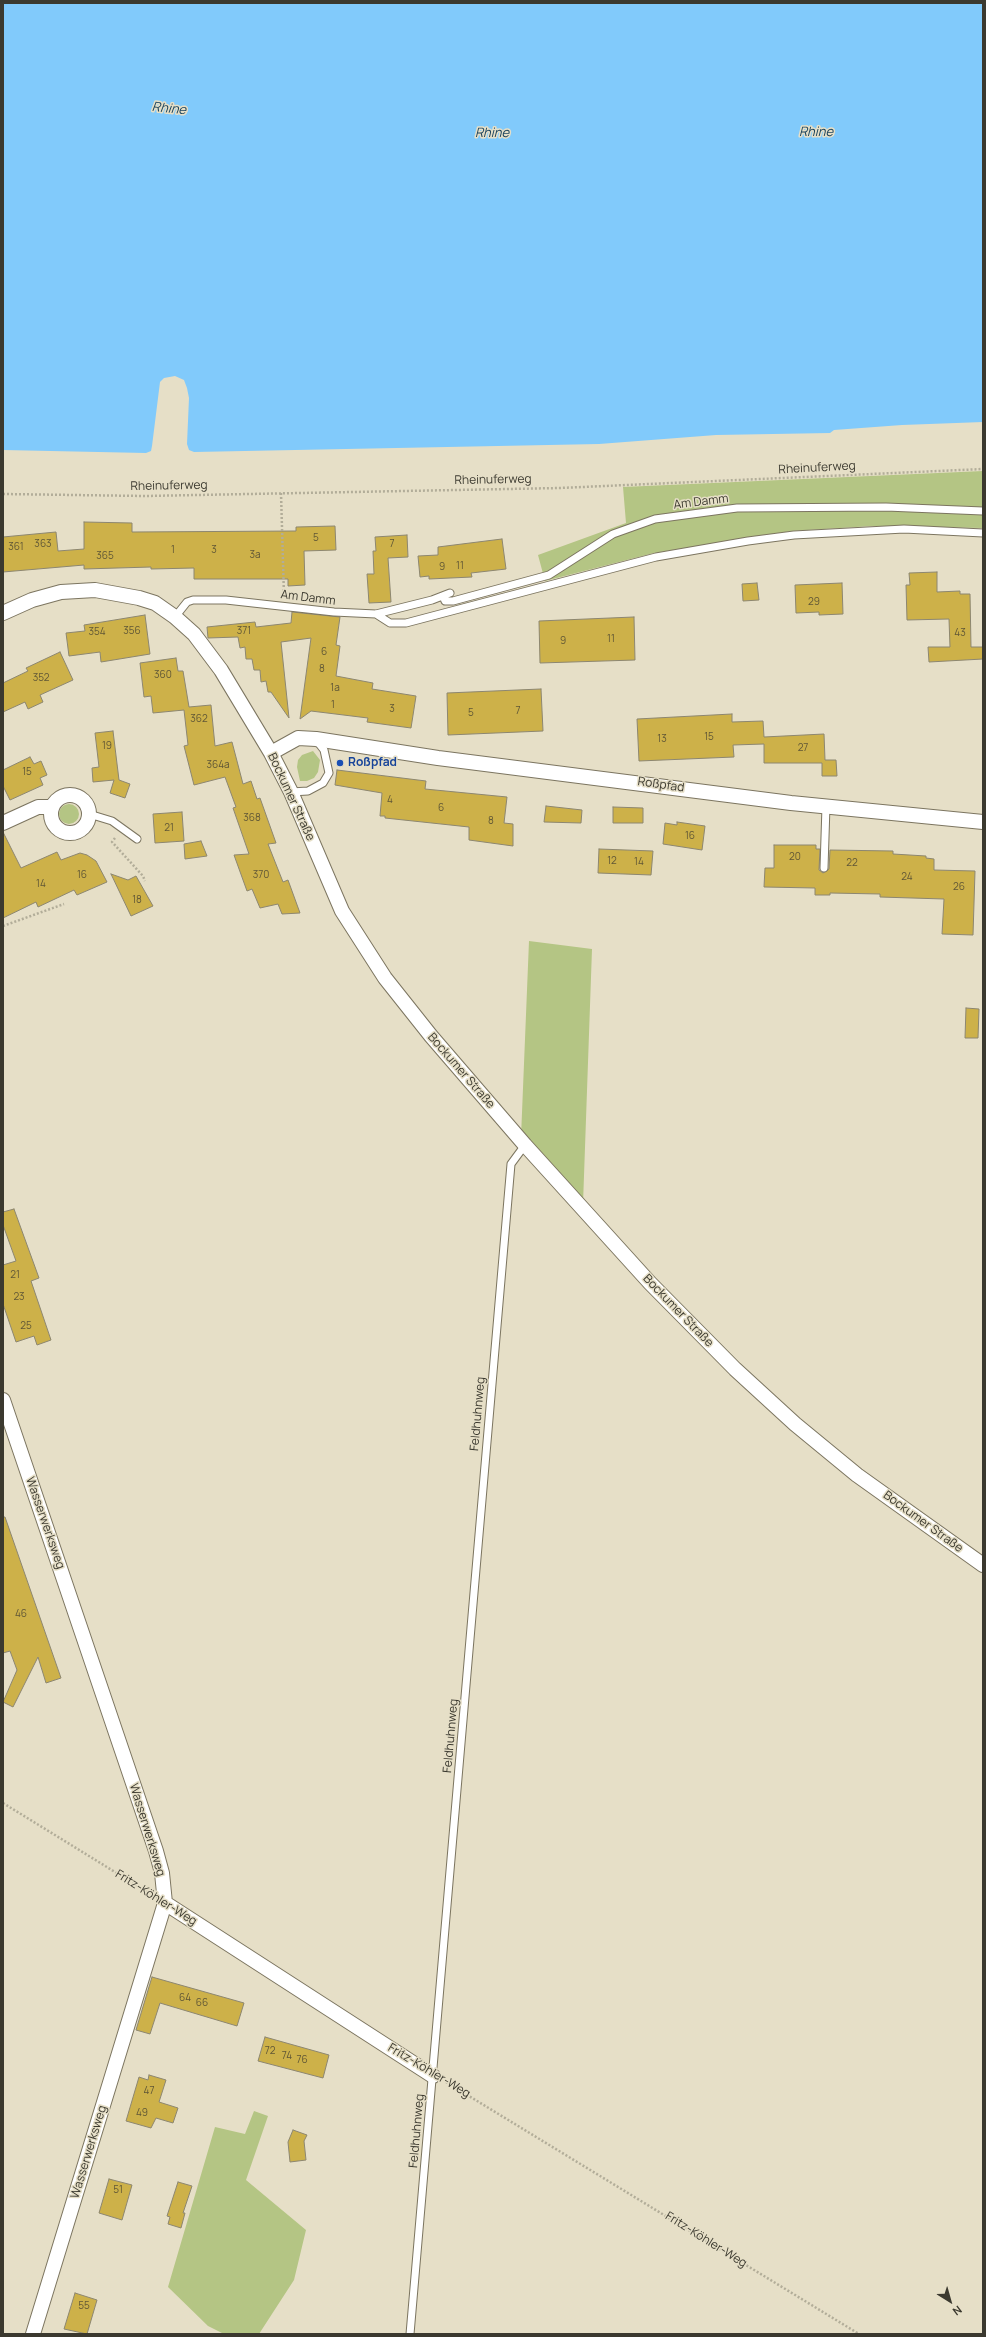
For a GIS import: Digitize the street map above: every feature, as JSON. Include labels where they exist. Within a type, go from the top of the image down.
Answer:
[{"type":"street","name":"Bockumer Straße","points":[[3,613],[32,600],[61,592],[95,590],[139,598],[154,603],[175,617],[194,634],[221,670],[271,753],[291,792],[342,911],[385,978],[431,1036],[524,1145],[650,1283],[735,1369],[795,1424],[857,1475],[983,1565]]},
{"type":"street","name":"Roßpfad","points":[[271,753],[298,738],[316,739],[438,758],[826,806],[983,822]]},
{"type":"street","points":[[73,795],[84,801],[89,814],[84,827],[76,832],[69,833],[55,827],[51,820],[51,807],[60,797],[73,795]]},
{"type":"street","points":[[3,824],[38,807],[51,807]]},
{"type":"street","name":"Wasserwerksweg","points":[[3,1400],[156,1851],[162,1873],[165,1903],[33,2334]]},
{"type":"street","name":"Fritz-Köhler-Weg","points":[[165,1903],[432,2076]]},
{"type":"lane","name":"Am Damm","points":[[443,596],[445,601],[453,602],[550,575],[613,534],[655,519],[737,508],[886,507],[983,511]]},
{"type":"lane","points":[[376,614],[390,623],[406,623],[656,557],[748,541],[794,535],[904,529],[983,533]]},
{"type":"lane","name":"Am Damm","points":[[175,617],[187,602],[193,600],[226,600],[334,612],[376,614],[389,612],[450,593]]},
{"type":"lane","points":[[291,792],[308,791],[323,783],[329,773],[324,750],[316,739]]},
{"type":"lane","points":[[824,868],[826,806]]},
{"type":"lane","points":[[89,814],[112,821],[138,839]]},
{"type":"lane","name":"Feldhuhnweg","points":[[410,2334],[511,1164],[524,1145]]},
{"type":"path","name":"Rheinuferweg","points":[[3,494],[145,496],[560,488],[983,470]]},
{"type":"path","points":[[281,493],[284,606]]},
{"type":"path","points":[[123,828],[112,842],[143,876],[145,881]]},
{"type":"path","points":[[3,926],[64,904]]},
{"type":"path","name":"Fritz-Köhler-Weg","points":[[3,1802],[165,1903]]},
{"type":"path","name":"Fritz-Köhler-Weg","points":[[432,2076],[454,2085],[859,2334]]},
{"type":"green space","points":[[983,471],[983,528],[872,526],[792,531],[654,553],[545,581],[538,555],[626,523],[623,487]]},
{"type":"green space","points":[[313,751],[320,760],[318,772],[314,778],[307,781],[300,781],[297,767],[298,760],[302,755]]},
{"type":"green space","points":[[69,804],[76,807],[79,814],[76,821],[69,824],[62,821],[59,814],[62,807]]},
{"type":"green space","points":[[529,941],[592,949],[583,1204],[521,1137]]},
{"type":"green space","points":[[254,2111],[268,2116],[246,2180],[306,2230],[294,2280],[259,2334],[224,2334],[208,2326],[168,2287],[215,2127],[245,2134]]},
{"type":"water","name":"Rhine","points":[[3,3],[983,3],[983,422],[902,425],[834,430],[830,433],[716,435],[599,444],[194,452],[189,450],[187,444],[189,398],[187,388],[184,380],[175,376],[164,378],[160,382],[151,451],[146,453],[3,450]]},
{"type":"building","points":[[84,522],[132,523],[132,532],[296,531],[296,527],[335,526],[336,550],[304,551],[305,585],[288,586],[288,579],[194,579],[194,568],[151,569],[151,567],[84,569],[84,565],[3,572],[3,537],[56,532],[58,551],[84,549]]},
{"type":"building","points":[[407,535],[408,557],[388,558],[391,602],[369,603],[367,574],[374,574],[373,551],[376,551],[375,537]]},
{"type":"building","points":[[502,539],[506,569],[471,573],[472,577],[429,579],[429,576],[420,577],[418,556],[438,555],[438,547]]},
{"type":"building","points":[[937,572],[937,592],[960,591],[960,594],[970,594],[971,647],[983,647],[983,659],[929,662],[928,647],[950,647],[949,619],[907,620],[906,585],[910,585],[909,573]]},
{"type":"building","points":[[757,583],[759,600],[743,601],[742,584]]},
{"type":"building","points":[[842,583],[843,614],[819,615],[819,612],[796,613],[795,585]]},
{"type":"building","points":[[292,612],[340,617],[336,645],[340,646],[336,676],[373,683],[372,689],[416,696],[411,728],[367,722],[368,718],[311,711],[300,719],[311,638],[281,642],[289,718],[271,692],[268,692],[266,681],[261,682],[260,670],[254,670],[252,659],[246,659],[245,647],[240,648],[238,637],[208,638],[207,627],[255,622],[256,627],[291,623]]},
{"type":"building","points":[[145,615],[150,654],[101,662],[100,652],[69,656],[66,633],[85,631],[84,625]]},
{"type":"building","points":[[634,617],[635,660],[540,663],[539,621]]},
{"type":"building","points":[[60,652],[73,680],[40,695],[43,702],[28,709],[25,702],[3,712],[3,683],[28,671],[26,668]]},
{"type":"building","points":[[176,658],[178,671],[183,671],[189,707],[211,705],[215,746],[232,742],[243,784],[251,781],[257,799],[260,798],[276,843],[268,844],[283,882],[288,880],[300,913],[282,914],[278,904],[260,908],[252,889],[247,891],[234,855],[249,854],[233,808],[236,807],[225,777],[194,785],[184,746],[188,745],[184,710],[153,713],[151,696],[144,697],[140,663]]},
{"type":"building","points":[[541,689],[543,731],[448,735],[447,693]]},
{"type":"building","points":[[732,714],[732,722],[763,721],[764,737],[824,734],[825,760],[836,760],[837,776],[822,776],[822,763],[764,763],[764,744],[733,745],[734,757],[639,761],[637,719]]},
{"type":"building","points":[[113,731],[119,780],[130,784],[125,798],[110,793],[114,780],[93,782],[92,768],[99,767],[95,733]]},
{"type":"building","points":[[30,757],[34,764],[41,761],[47,775],[40,778],[43,785],[10,800],[3,786],[3,770]]},
{"type":"building","points":[[337,770],[426,781],[425,789],[507,797],[504,823],[513,824],[513,846],[469,840],[469,827],[385,818],[385,816],[380,816],[382,793],[335,785]]},
{"type":"building","points":[[546,806],[582,810],[581,823],[544,822]]},
{"type":"building","points":[[613,807],[643,808],[643,823],[613,823]]},
{"type":"building","points":[[182,812],[184,841],[155,843],[153,814]]},
{"type":"building","points":[[677,822],[705,826],[702,850],[663,844],[665,823],[677,825]]},
{"type":"building","points":[[3,832],[21,868],[57,852],[61,860],[80,853],[87,855],[96,861],[107,882],[77,895],[74,890],[38,907],[36,902],[3,918]]},
{"type":"building","points":[[201,841],[207,856],[185,859],[184,844]]},
{"type":"building","points":[[774,845],[816,845],[816,849],[820,849],[819,870],[823,873],[829,869],[830,850],[893,851],[893,854],[926,856],[926,858],[934,859],[934,870],[975,871],[973,935],[942,934],[944,899],[880,897],[880,894],[830,893],[830,895],[815,895],[815,888],[764,887],[765,868],[774,868]]},
{"type":"building","points":[[599,849],[653,851],[651,875],[598,873]]},
{"type":"building","points":[[111,874],[128,880],[136,876],[153,906],[131,916]]},
{"type":"building","points":[[966,1008],[979,1009],[978,1038],[965,1038]]},
{"type":"building","points":[[14,1209],[39,1278],[31,1281],[51,1340],[37,1345],[34,1336],[16,1342],[3,1304],[3,1265],[16,1261],[3,1225],[3,1212]]},
{"type":"building","points":[[3,1517],[5,1517],[61,1678],[46,1683],[38,1657],[13,1707],[3,1702],[17,1670],[10,1651],[3,1653]]},
{"type":"building","points":[[152,1977],[244,2003],[237,2026],[160,2003],[150,2034],[136,2030]]},
{"type":"building","points":[[265,2037],[329,2055],[323,2078],[258,2061]]},
{"type":"building","points":[[149,2075],[166,2080],[159,2102],[178,2108],[173,2123],[156,2118],[151,2128],[126,2121],[139,2077],[148,2080]]},
{"type":"building","points":[[293,2130],[307,2135],[304,2141],[306,2160],[290,2162],[288,2142]]},
{"type":"building","points":[[109,2179],[132,2185],[122,2220],[99,2213]]},
{"type":"building","points":[[178,2182],[192,2186],[183,2213],[185,2213],[181,2228],[168,2224],[170,2217],[167,2216]]},
{"type":"building","points":[[75,2293],[97,2300],[87,2334],[64,2329]]},
{"type":"place","name":"Roßpfad","points":[[340,763]]}]
